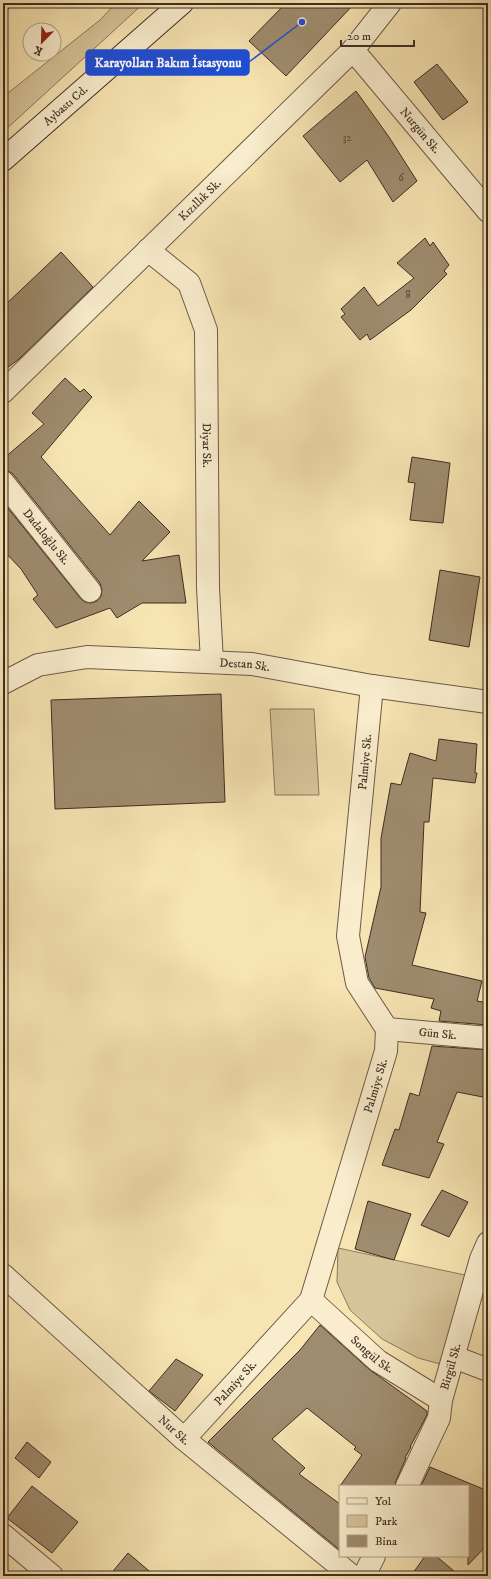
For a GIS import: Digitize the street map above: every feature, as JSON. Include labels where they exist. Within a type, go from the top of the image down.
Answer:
[{"type":"street","name":"Aybastı Cd.","points":[[3,160],[182,3]]},
{"type":"street","name":"Kızıllık Sk.","points":[[3,392],[353,50],[390,3]]},
{"type":"street","name":"Nurgün Sk.","points":[[353,50],[488,210]]},
{"type":"street","name":"Diyar Sk.","points":[[148,250],[189,283],[206,330],[208,588],[212,662]]},
{"type":"street","name":"Dadaloğlu Sk.","points":[[3,482],[90,591]]},
{"type":"street","name":"Destan Sk.","points":[[3,683],[38,665],[87,657],[252,664],[372,686],[488,702]]},
{"type":"street","name":"Palmiye Sk.","points":[[184,1439],[311,1300],[386,1051],[387,1029],[357,983],[348,936],[372,686]]},
{"type":"street","name":"Gün Sk.","points":[[387,1029],[488,1036]]},
{"type":"street","name":"Birgül Sk.","points":[[407,1485],[439,1418],[441,1400],[481,1259],[488,1243]]},
{"type":"street","name":"Nur Sk.","points":[[3,1275],[184,1439],[352,1576]]},
{"type":"street","name":"Songül Sk.","points":[[311,1300],[378,1361],[441,1400]]},
{"type":"street","points":[[454,1357],[488,1370]]},
{"type":"street","points":[[3,1534],[52,1576]]},
{"type":"street","points":[[364,1576],[374,1557]]},
{"type":"green space","points":[[116,3],[144,3],[3,132],[3,97],[47,62],[62,62],[62,50],[100,20]]},
{"type":"green space","points":[[270,709],[314,709],[319,795],[275,795]]},
{"type":"green space","points":[[338,1248],[465,1275],[440,1364],[418,1358],[382,1339],[350,1310],[337,1282]]},
{"type":"shaded area","points":[[3,3],[15,3],[3,14]]},
{"type":"building","points":[[286,3],[355,3],[286,76],[249,41]]},
{"type":"building","points":[[437,64],[468,102],[443,120],[414,82]]},
{"type":"building","points":[[356,91],[389,137],[417,181],[393,202],[367,160],[340,182],[303,136]]},
{"type":"building","points":[[425,238],[430,246],[433,242],[449,265],[444,271],[447,274],[411,310],[370,340],[367,334],[360,340],[341,317],[345,314],[341,309],[364,287],[378,306],[414,278],[397,263]]},
{"type":"building","points":[[61,252],[93,287],[19,359],[3,371],[3,307]]},
{"type":"building","points":[[65,378],[80,392],[84,389],[92,397],[41,457],[110,535],[139,501],[170,532],[142,561],[179,555],[186,603],[142,603],[117,618],[110,608],[56,628],[33,599],[38,595],[21,569],[3,550],[3,502],[81,599],[85,602],[91,603],[97,601],[101,596],[102,590],[100,583],[13,474],[3,470],[3,459],[44,424],[32,413]]},
{"type":"building","points":[[412,457],[450,463],[443,523],[410,520],[415,483],[408,482]]},
{"type":"building","points":[[440,570],[480,577],[469,647],[429,640]]},
{"type":"building","points":[[221,694],[225,802],[55,809],[51,700]]},
{"type":"building","points":[[439,739],[477,744],[475,773],[477,773],[475,783],[433,778],[429,822],[424,822],[420,912],[426,913],[412,965],[482,981],[477,1001],[488,1003],[488,1025],[439,1021],[441,1011],[431,1008],[434,999],[375,988],[369,978],[365,957],[381,887],[381,838],[391,783],[401,785],[410,753],[436,761]]},
{"type":"building","points":[[432,1046],[488,1050],[488,1098],[457,1092],[437,1142],[444,1144],[429,1178],[382,1165],[395,1129],[399,1130],[410,1093],[419,1096]]},
{"type":"building","points":[[442,1190],[468,1202],[449,1237],[421,1225]]},
{"type":"building","points":[[368,1201],[411,1214],[394,1260],[355,1249]]},
{"type":"building","points":[[320,1325],[370,1370],[427,1411],[427,1415],[405,1458],[395,1485],[341,1485],[362,1455],[354,1449],[356,1447],[307,1408],[272,1439],[305,1468],[299,1474],[339,1503],[339,1549],[208,1442],[300,1350]]},
{"type":"building","points":[[176,1359],[203,1375],[175,1411],[149,1391]]},
{"type":"building","points":[[27,1442],[51,1462],[39,1478],[15,1458]]},
{"type":"building","points":[[430,1467],[488,1491],[488,1544],[468,1565],[469,1485],[421,1485]]},
{"type":"building","points":[[32,1486],[78,1522],[52,1553],[7,1518]]},
{"type":"building","points":[[128,1553],[155,1576],[109,1576]]},
{"type":"building","points":[[424,1557],[437,1557],[460,1576],[411,1576]]},
{"type":"place","name":"Karayolları Bakım İstasyonu","points":[[302,22]]}]
